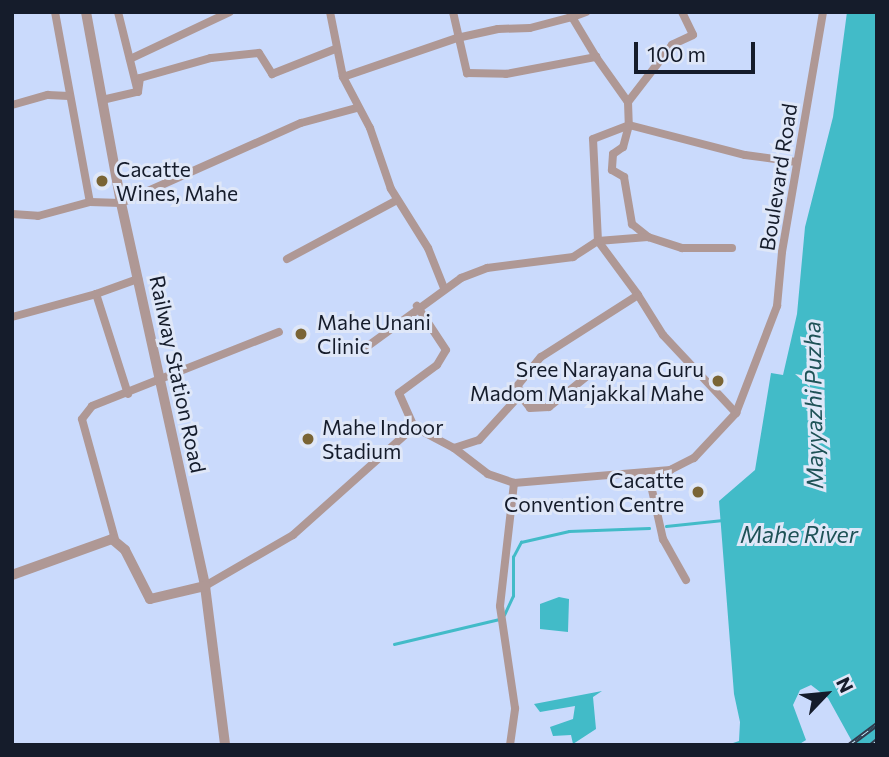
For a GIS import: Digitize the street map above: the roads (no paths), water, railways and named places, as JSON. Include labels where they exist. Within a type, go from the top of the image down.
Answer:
[{"type":"street","points":[[55,12],[90,202]]},
{"type":"street","name":"Railway Station Road","points":[[86,12],[121,203],[205,586],[225,745]]},
{"type":"street","points":[[118,12],[138,92]]},
{"type":"street","points":[[130,59],[230,12]]},
{"type":"street","points":[[330,12],[335,49],[343,77],[357,108],[370,128],[397,200],[428,248],[443,288]]},
{"type":"street","points":[[453,12],[463,69],[471,75],[506,74],[596,57]]},
{"type":"street","points":[[343,77],[457,38],[498,29],[530,28],[571,14],[586,12]]},
{"type":"street","points":[[628,102],[673,46],[693,35],[682,12]]},
{"type":"street","name":"Boulevard Road","points":[[736,413],[778,306],[797,162],[823,12]]},
{"type":"street","points":[[571,14],[596,57],[628,102],[629,125],[623,147],[613,154],[612,170],[624,177],[632,224],[648,237],[682,248],[732,248]]},
{"type":"street","points":[[138,92],[140,78],[211,58],[259,53],[272,74],[335,49]]},
{"type":"street","points":[[102,100],[138,92]]},
{"type":"street","points":[[12,105],[48,95],[69,96]]},
{"type":"street","points":[[12,214],[38,216],[90,202],[121,203],[301,123],[357,108]]},
{"type":"street","points":[[417,306],[446,350],[437,365],[399,393],[414,427],[454,448],[488,474],[514,483],[648,472],[688,462],[736,413],[663,335],[638,295],[598,241],[593,139],[629,125],[745,155],[797,162]]},
{"type":"street","points":[[287,258],[397,200]]},
{"type":"street","points":[[361,351],[443,288],[488,268],[573,257],[598,241],[648,237]]},
{"type":"street","points":[[12,317],[96,294],[138,279]]},
{"type":"street","points":[[96,294],[128,394]]},
{"type":"street","points":[[610,377],[596,369],[549,407],[530,408],[520,395],[518,385],[541,357],[638,295]]},
{"type":"street","points":[[279,332],[92,406],[82,419],[115,539],[150,599],[205,586],[293,535],[414,427]]},
{"type":"street","points":[[454,448],[479,440],[520,395]]},
{"type":"street","points":[[648,472],[663,539],[686,580]]},
{"type":"street","points":[[510,745],[515,708],[501,613],[514,483]]},
{"type":"street","points":[[12,575],[115,539]]},
{"type":"water","name":"Mahe River","points":[[847,12],[877,12],[877,745],[854,745],[828,698],[811,685],[800,690],[793,705],[806,740],[798,745],[727,745],[739,741],[740,722],[734,694],[719,501],[755,470],[771,373],[783,375],[797,314],[805,227],[833,117]]},
{"type":"water","points":[[559,597],[569,599],[568,632],[540,629],[540,604]]},
{"type":"water","points":[[602,691],[593,697],[596,729],[573,744],[571,735],[553,736],[550,727],[573,719],[575,706],[540,712],[534,704]]},
{"type":"waterway","points":[[666,526],[723,520]]},
{"type":"waterway","points":[[504,615],[513,596],[513,557],[521,542],[569,531],[649,528]]},
{"type":"waterway","points":[[394,644],[500,619]]},
{"type":"railway","points":[[849,745],[877,724]]},
{"type":"railway","points":[[871,745],[877,740]]},
{"type":"place","name":"Cacatte Wines, Mahe","points":[[102,181]]},
{"type":"place","name":"Mahe Unani Clinic","points":[[301,334]]},
{"type":"place","name":"Sree Narayana Guru Madom Manjakkal Mahe","points":[[718,381]]},
{"type":"place","name":"Mahe Indoor Stadium","points":[[308,439]]},
{"type":"place","name":"Cacatte Convention Centre","points":[[698,492]]},
{"type":"water label","name":"Mayyazhi Puzha","points":[[813,405]]}]
